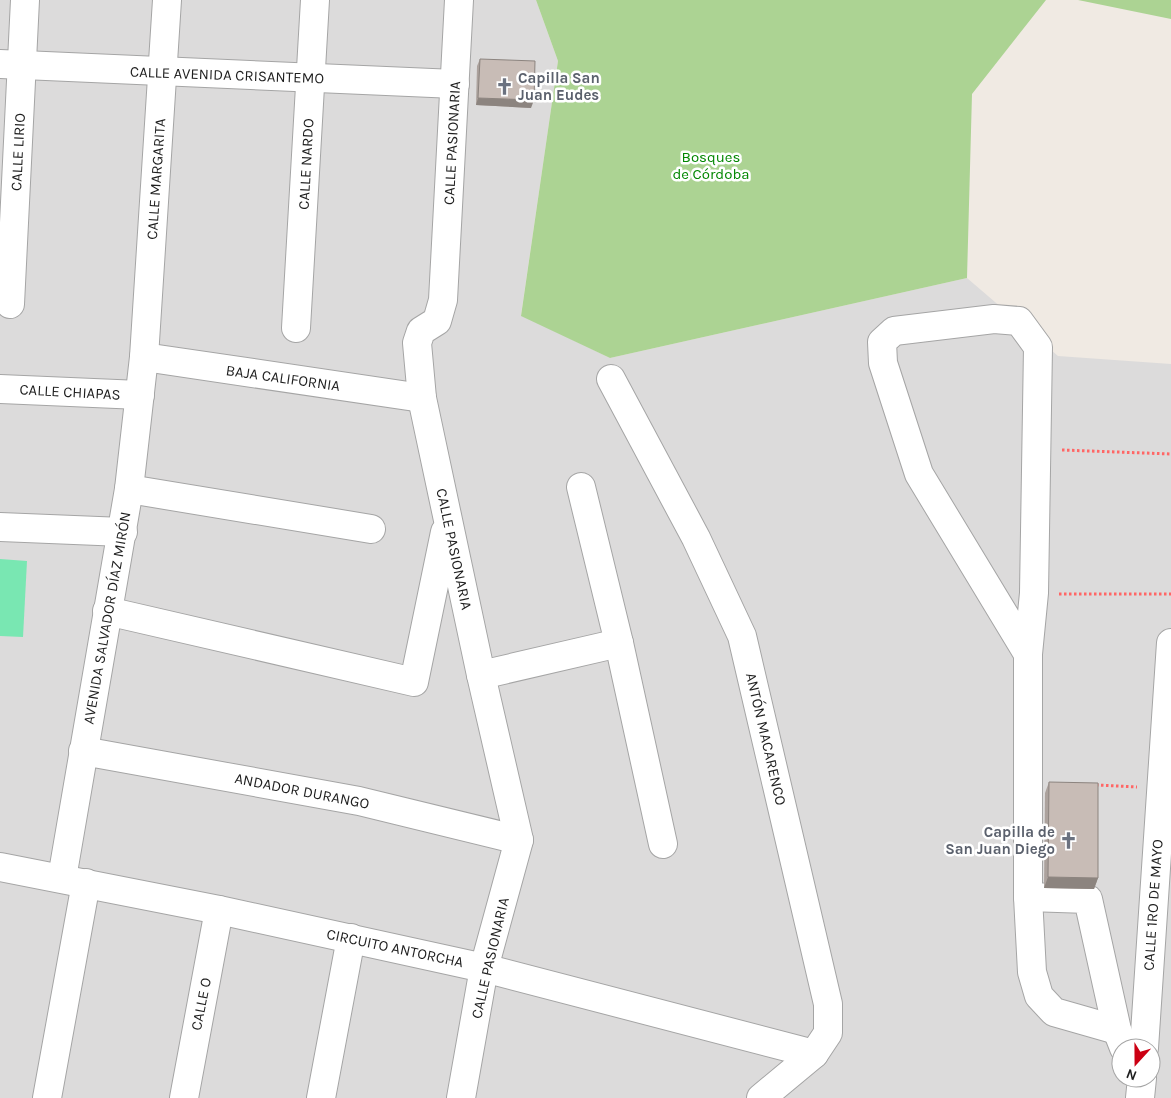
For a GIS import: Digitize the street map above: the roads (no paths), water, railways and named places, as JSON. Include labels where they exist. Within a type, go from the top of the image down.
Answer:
[{"type":"street","name":"CALLE LIRIO","points":[[10,304],[11,65],[26,0]]},
{"type":"street","name":"CALLE MARGARITA","points":[[144,357],[167,0]]},
{"type":"street","name":"CALLE NARDO","points":[[296,328],[315,0]]},
{"type":"street","name":"CALLE PASIONARIA","points":[[459,0],[443,300],[436,321],[421,331],[417,343],[422,398],[481,675],[519,840],[484,968],[468,1097]]},
{"type":"street","name":"CALLE AVENIDA CRISANTEMO","points":[[11,65],[455,84]]},
{"type":"street","points":[[1028,654],[919,474],[883,363],[882,342],[894,331],[994,319],[1019,321],[1038,347],[1034,593],[1028,654],[1028,897],[1032,972],[1039,996],[1054,1012],[1118,1038]]},
{"type":"street","name":"AVENIDA SALVADOR DÍAZ MIRÓN","points":[[47,1098],[74,881],[83,750],[123,532],[144,357]]},
{"type":"street","name":"BAJA CALIFORNIA","points":[[144,357],[422,398]]},
{"type":"street","name":"ANTÓN MACARENCO","points":[[611,379],[696,538],[742,636],[828,1004],[828,1033],[814,1054],[761,1098]]},
{"type":"street","name":"CALLE CHIAPAS","points":[[0,389],[140,396]]},
{"type":"street","points":[[581,486],[619,642],[663,844]]},
{"type":"street","points":[[129,488],[371,529]]},
{"type":"street","points":[[107,611],[414,682],[448,521]]},
{"type":"street","points":[[0,527],[123,532]]},
{"type":"street","points":[[481,675],[619,642]]},
{"type":"street","name":"CALLE 1RO DE MAYO","points":[[1145,1038],[1171,643]]},
{"type":"street","name":"ANDADOR DURANGO","points":[[83,750],[359,801],[519,840]]},
{"type":"street","name":"CIRCUITO ANTORCHA","points":[[0,867],[219,910],[484,968],[814,1054]]},
{"type":"street","points":[[1028,897],[1088,899],[1120,1038]]},
{"type":"street","name":"CALLE O","points":[[184,1098],[219,910]]},
{"type":"street","points":[[321,1098],[351,938]]},
{"type":"place","name":"Capilla San Juan Eudes","points":[[504,87]]},
{"type":"place","name":"Capilla de San Juan Diego","points":[[1069,841]]},
{"type":"park label","name":"Bosques de Córdoba","points":[[711,166]]}]
